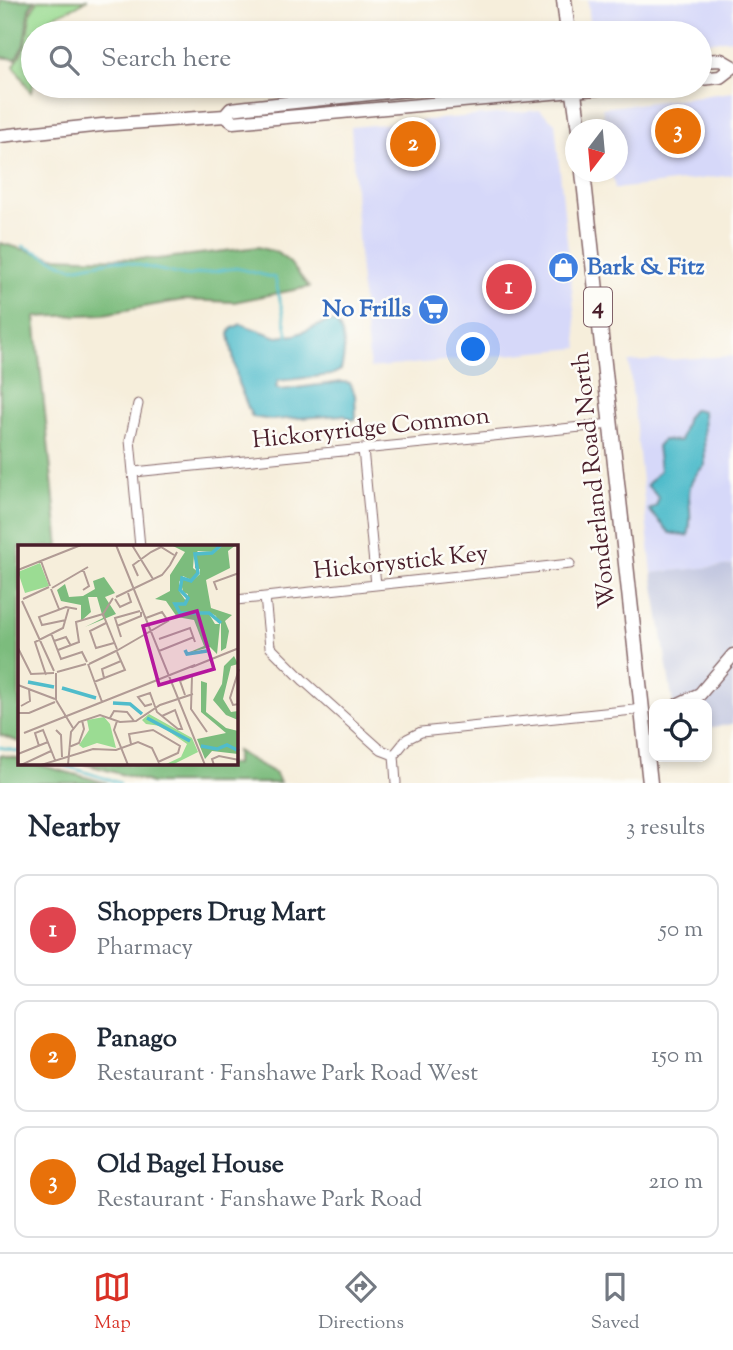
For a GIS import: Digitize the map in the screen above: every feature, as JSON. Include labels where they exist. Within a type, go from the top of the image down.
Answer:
[{"type":"main road","points":[[564,0],[567,21]]},
{"type":"main road","points":[[712,60],[721,60],[733,67],[720,77],[712,78]]},
{"type":"main road","points":[[225,116],[231,109],[333,98]]},
{"type":"main road","points":[[0,136],[225,116],[233,122],[474,98]]},
{"type":"main road","points":[[575,98],[578,119]]},
{"type":"main road","name":"Wonderland Road North","points":[[584,182],[611,424],[649,708]]},
{"type":"main road","points":[[693,699],[707,688],[733,655]]},
{"type":"main road","name":"Wonderland Road North","points":[[650,762],[650,783]]},
{"type":"street","points":[[138,404],[130,434],[140,545]]},
{"type":"street","name":"Hickoryridge Common","points":[[134,472],[611,424]]},
{"type":"street","points":[[363,449],[376,585]]},
{"type":"street","name":"Hickorystick Key","points":[[238,600],[570,565]]},
{"type":"street","points":[[265,597],[270,647],[381,750],[394,755]]},
{"type":"street","points":[[396,783],[394,755],[407,739],[421,732],[649,708]]},
{"type":"shaded area","points":[[588,0],[733,0],[733,39],[712,41],[712,21],[590,21]]},
{"type":"shaded area","points":[[733,92],[733,175],[615,189],[614,182],[628,182],[628,119],[604,119],[602,108],[684,98],[712,98],[712,95]]},
{"type":"shaded area","points":[[540,110],[555,123],[578,348],[370,368],[361,284],[351,127]]},
{"type":"shaded area","points":[[733,356],[733,565],[652,573],[629,362]]},
{"type":"shaded area","points":[[733,565],[733,724],[712,727],[712,699],[672,699],[652,573]]},
{"type":"green space","points":[[0,0],[35,0],[29,9],[27,21],[21,21],[21,50],[16,59],[0,57]]},
{"type":"green space","points":[[38,0],[86,0],[47,21],[29,21],[31,11]]},
{"type":"green space","points":[[21,53],[21,77],[14,66]]},
{"type":"green space","points":[[0,243],[52,257],[157,259],[258,247],[278,253],[290,263],[309,287],[234,302],[183,300],[104,314],[35,317],[59,545],[18,545],[18,742],[0,735]]},
{"type":"green space","points":[[238,752],[276,774],[280,783],[152,783],[92,766],[238,766]]},
{"type":"green space","points":[[0,755],[18,759],[18,766],[43,766],[107,783],[0,783]]},
{"type":"water","points":[[330,321],[336,323],[343,339],[341,370],[331,375],[278,381],[276,388],[281,390],[350,383],[355,395],[356,418],[353,420],[343,415],[272,420],[252,417],[238,383],[229,334],[231,329],[241,324],[277,337],[295,335]]},
{"type":"water","points":[[694,409],[703,411],[705,465],[696,474],[689,490],[688,536],[670,533],[649,510],[656,506],[659,498],[647,485],[660,470],[657,446],[663,440],[680,441],[687,417]]},
{"type":"waterway","points":[[23,246],[72,268],[117,260],[185,276],[236,268],[275,278],[288,336]]},
{"type":"waterway","points":[[0,747],[18,752]]},
{"type":"waterway","points":[[66,766],[120,783]]},
{"type":"place","name":"Old Bagel House","points":[[678,131]]},
{"type":"place","name":"Panago","points":[[413,144]]},
{"type":"place","name":"Bark & Fitz","points":[[564,268]]},
{"type":"place","name":"Shoppers Drug Mart","points":[[509,287]]},
{"type":"place","name":"No Frills","points":[[434,310]]}]
